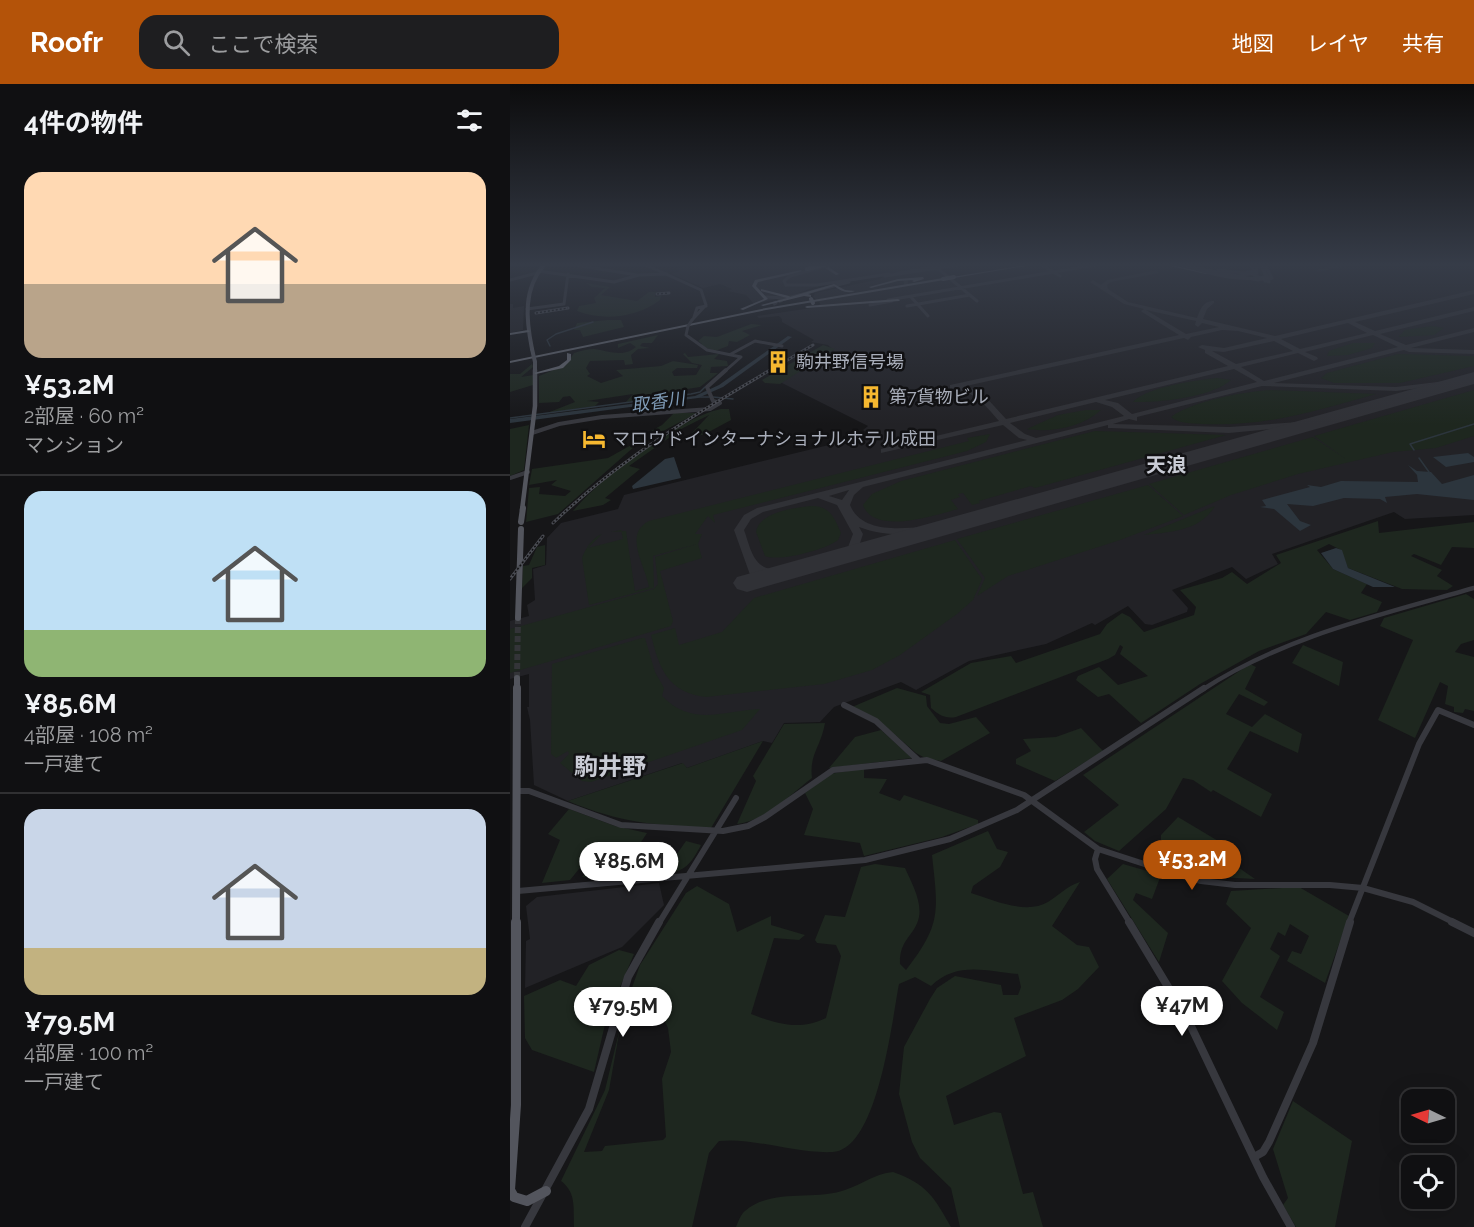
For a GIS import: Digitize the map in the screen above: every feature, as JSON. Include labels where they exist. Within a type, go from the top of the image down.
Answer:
[{"type":"highway","points":[[510,361],[702,318]]},
{"type":"highway","points":[[695,320],[703,318]]},
{"type":"highway","points":[[695,320],[704,318]]},
{"type":"highway","points":[[510,361],[723,318]]},
{"type":"highway","points":[[510,361],[571,353],[734,318]]},
{"type":"highway","points":[[510,334],[528,331]]},
{"type":"highway","points":[[536,373],[564,365],[571,353]]},
{"type":"main road","points":[[521,522],[535,406],[536,373],[527,318]]},
{"type":"main road","points":[[518,618],[520,529]]},
{"type":"main road","points":[[517,678],[516,1105],[510,1190],[514,1197],[527,1201],[546,1191]]},
{"type":"street","points":[[532,431],[556,423],[607,416],[694,412],[720,404],[712,399],[707,390],[714,379],[740,361],[739,356],[713,352],[699,346],[686,335],[688,327],[695,320]]},
{"type":"street","points":[[731,354],[755,340],[782,346]]},
{"type":"street","points":[[510,478],[528,472]]},
{"type":"street","points":[[518,891],[823,865],[893,855],[978,829],[1033,800],[1202,689],[1267,653],[1312,635],[1474,588]]},
{"type":"street","points":[[844,705],[876,721],[918,760]]},
{"type":"street","points":[[1254,1157],[1263,1152],[1269,1142],[1313,1043],[1348,924],[1419,744],[1436,711],[1444,711],[1474,725]]},
{"type":"street","points":[[518,791],[529,791],[621,825],[714,831],[740,828],[757,822],[833,770],[918,760],[938,763],[995,782],[1033,800],[1098,849],[1212,883],[1363,888],[1413,902],[1474,933]]},
{"type":"street","points":[[525,1227],[589,1108],[628,977],[736,798]]},
{"type":"street","points":[[1098,849],[1095,859],[1097,869],[1179,1002],[1254,1157],[1292,1227]]},
{"type":"shaded area","points":[[510,318],[523,318],[523,330],[510,333]]},
{"type":"shaded area","points":[[1474,318],[1474,515],[1405,519],[1394,512],[1272,554],[1278,564],[1246,579],[1232,567],[1172,590],[1188,608],[1187,612],[1152,625],[1145,624],[1128,606],[1095,625],[1092,623],[1046,644],[969,661],[916,690],[901,682],[834,707],[820,722],[784,723],[772,743],[763,741],[687,768],[682,763],[568,801],[534,785],[530,720],[527,707],[529,707],[529,674],[510,679],[510,621],[529,616],[527,605],[535,600],[533,569],[546,565],[547,538],[561,523],[618,509],[624,495],[870,435],[863,430],[868,426],[780,382],[834,351],[828,345],[811,342],[814,340],[782,322],[782,319]]},
{"type":"shaded area","points":[[621,320],[624,327],[583,337],[580,330],[574,330],[577,323]]},
{"type":"shaded area","points":[[751,324],[762,325],[742,331],[750,335],[737,342],[729,341],[728,346],[715,351],[700,346],[702,344],[698,341],[704,336],[717,337]]},
{"type":"shaded area","points":[[1432,326],[1444,328],[1434,335],[1398,337],[1405,330]]},
{"type":"shaded area","points":[[658,335],[652,343],[642,343],[640,346],[650,348],[638,349],[631,355],[633,364],[625,365],[624,360],[590,361],[586,368],[590,374],[587,376],[601,383],[623,376],[616,370],[661,366],[673,361],[698,365],[697,368],[677,368],[672,372],[674,376],[696,375],[702,365],[692,363],[683,354],[685,353],[688,357],[719,354],[714,359],[727,361],[728,366],[711,367],[710,373],[718,373],[700,387],[661,393],[658,398],[626,402],[633,394],[587,401],[599,402],[595,406],[547,413],[575,402],[570,396],[563,397],[559,402],[539,403],[539,376],[566,365],[574,353],[594,349],[616,353],[626,352],[636,347],[630,343],[618,348],[618,344]]},
{"type":"shaded area","points":[[1353,343],[1375,343],[1372,348],[1348,355],[1327,356],[1329,351]]},
{"type":"shaded area","points":[[823,345],[835,349],[780,384],[765,383],[762,380]]},
{"type":"shaded area","points":[[1398,354],[1474,356],[1474,366],[1400,383],[1334,383],[1321,378],[1327,373]]},
{"type":"shaded area","points":[[532,364],[533,367],[521,377],[534,375],[533,385],[510,392],[510,374],[520,374]]},
{"type":"shaded area","points":[[1217,378],[1231,380],[1223,386],[1199,395],[1170,400],[1133,402],[1160,388]]},
{"type":"shaded area","points":[[1272,390],[1376,394],[1290,416],[1248,423],[1190,423],[1171,417],[1180,411],[1205,402],[1248,392]]},
{"type":"shaded area","points":[[1474,390],[1474,436],[1436,448],[1393,452],[1298,474],[1231,495],[1184,515],[1149,484],[1313,437],[1346,459],[1314,436]]},
{"type":"shaded area","points":[[729,409],[731,420],[705,434],[694,437],[691,434],[709,415],[683,428],[629,466],[640,469],[605,498],[611,500],[603,505],[573,511],[621,467],[663,436],[704,414]]},
{"type":"shaded area","points":[[1101,410],[1076,425],[1046,430],[1027,429],[1058,415]]},
{"type":"shaded area","points":[[674,413],[697,413],[635,446],[558,514],[526,522],[529,488],[540,487],[539,494],[565,496],[571,491],[551,485],[557,480],[529,485],[532,469],[608,458],[642,439],[642,436],[662,425]]},
{"type":"shaded area","points":[[529,425],[524,470],[510,476],[510,429]]},
{"type":"shaded area","points":[[1095,431],[1226,435],[1035,488],[1031,486],[972,505],[963,493],[958,494],[960,497],[951,500],[958,509],[921,519],[879,520],[869,514],[863,505],[872,494],[901,481]]},
{"type":"shaded area","points":[[990,434],[986,442],[967,451],[713,515],[715,523],[708,516],[695,534],[702,534],[698,544],[702,558],[660,571],[673,621],[671,626],[510,673],[510,629],[654,589],[658,584],[655,557],[697,544],[653,556],[654,588],[589,605],[583,555],[590,544],[602,534],[588,548],[623,539],[621,531],[626,531],[635,591],[649,587],[638,551],[637,534],[641,527],[649,521],[969,441],[967,438]]},
{"type":"shaded area","points":[[1468,453],[1474,457],[1474,462],[1446,467],[1433,457]]},
{"type":"shaded area","points":[[674,457],[681,478],[633,489],[632,486],[665,459]]},
{"type":"shaded area","points":[[1408,465],[1417,471],[1431,472],[1442,484],[1474,475],[1474,500],[1417,494],[1385,497],[1387,503],[1380,499],[1344,498],[1313,506],[1287,504],[1300,521],[1311,525],[1300,531],[1274,509],[1260,507],[1266,506],[1262,500],[1310,487],[1307,485],[1321,487],[1341,481],[1418,482],[1417,475]]},
{"type":"shaded area","points":[[1148,485],[1183,516],[1120,540],[1008,576],[977,596],[985,578],[957,539]]},
{"type":"shaded area","points":[[811,506],[827,510],[841,533],[838,540],[823,548],[802,554],[780,557],[765,556],[756,532],[763,520],[778,512]]},
{"type":"shaded area","points":[[1215,506],[1201,521],[1184,529],[1144,535]]},
{"type":"shaded area","points":[[1378,521],[1379,533],[1474,522],[1474,548],[1452,547],[1441,565],[1414,554],[1411,556],[1442,570],[1437,576],[1453,586],[1447,590],[1402,589],[1348,568],[1341,550],[1329,544],[1317,550],[1333,569],[1367,584],[1361,593],[1382,602],[1377,612],[1350,620],[1326,612],[1306,634],[1259,651],[1200,684],[1141,723],[1109,694],[1098,697],[1076,680],[1078,676],[1099,667],[1118,685],[1148,676],[1120,654],[1123,647],[1120,645],[1115,655],[1108,659],[956,717],[945,717],[937,713],[931,708],[930,695],[921,692],[971,663],[1011,656],[1016,663],[1100,634],[1107,624],[1122,613],[1130,617],[1144,632],[1194,615],[1196,607],[1180,590],[1222,578],[1232,572],[1247,584],[1281,563],[1276,555]]},
{"type":"shaded area","points":[[955,540],[982,579],[973,600],[900,655],[872,670],[824,684],[706,697],[682,690],[667,677],[662,668],[651,635],[675,628],[679,645],[722,632],[754,598]]},
{"type":"shaded area","points":[[545,545],[545,565],[532,568],[532,578],[522,588],[523,566],[529,565],[537,547]]},
{"type":"shaded area","points":[[1336,548],[1342,550],[1348,568],[1395,587],[1373,587],[1333,569],[1321,553]]},
{"type":"shaded area","points":[[1466,594],[1474,599],[1474,640],[1461,644],[1455,652],[1474,657],[1474,711],[1465,709],[1463,713],[1454,712],[1454,707],[1445,704],[1448,686],[1440,682],[1415,738],[1378,720],[1413,640],[1380,626],[1384,618]]},
{"type":"shaded area","points":[[645,638],[655,672],[664,688],[662,696],[673,706],[696,714],[708,715],[760,709],[742,730],[591,782],[582,781],[560,763],[569,754],[568,751],[556,758],[551,754],[552,664]]},
{"type":"shaded area","points":[[1303,645],[1343,662],[1339,686],[1292,663]]},
{"type":"shaded area","points":[[1250,664],[1256,667],[1245,689],[1268,702],[1264,706],[1239,694],[1226,714],[1252,727],[1265,714],[1302,734],[1298,753],[1250,731],[1227,769],[1272,794],[1261,817],[1213,790],[1211,792],[1193,780],[1183,778],[1166,809],[1119,851],[1095,841],[1084,832],[1119,805],[1083,775]]},
{"type":"shaded area","points":[[897,688],[926,696],[927,706],[940,723],[949,724],[976,717],[990,733],[941,761],[925,758],[877,719],[852,707]]},
{"type":"shaded area","points":[[825,723],[812,763],[812,778],[767,813],[737,824],[756,781],[753,776],[784,724]]},
{"type":"shaded area","points":[[1081,728],[1103,751],[1055,781],[1016,764],[1016,759],[1031,751],[1023,739],[1056,737]]},
{"type":"shaded area","points":[[881,730],[912,758],[829,768],[855,737]]},
{"type":"shaded area","points":[[763,741],[711,828],[638,822],[604,814],[568,801],[683,763],[687,768]]},
{"type":"shaded area","points":[[864,768],[864,778],[887,779],[879,793],[900,801],[904,795],[978,820],[978,824],[942,837],[864,856],[860,843],[804,835],[813,809],[805,793],[830,774]]},
{"type":"shaded area","points":[[569,809],[615,826],[647,833],[630,859],[616,855],[601,878],[582,877],[599,855],[593,852],[570,880],[542,883],[560,840],[548,834]]},
{"type":"shaded area","points":[[1178,817],[1240,854],[1235,865],[1255,879],[1197,876],[1173,868],[1176,856],[1161,841],[1161,835]]},
{"type":"shaded area","points":[[988,831],[997,849],[1008,852],[1000,867],[973,886],[971,893],[1009,905],[1030,907],[1048,902],[1067,888],[1080,882],[1052,926],[1077,945],[1089,947],[1099,967],[1078,989],[1062,1000],[1014,1018],[1026,1056],[946,1096],[954,1125],[994,1112],[1001,1113],[1023,1194],[1033,1192],[1043,1227],[960,1227],[951,1188],[920,1158],[912,1142],[899,1094],[904,1047],[937,988],[955,976],[1001,985],[1003,995],[1018,995],[1021,987],[1018,974],[961,970],[941,978],[931,986],[915,977],[899,984],[887,1052],[872,1107],[861,1130],[848,1145],[833,1152],[819,1152],[746,1141],[719,1141],[709,1153],[692,1227],[574,1227],[572,1196],[561,1181],[605,1090],[620,1028],[609,1090],[584,1152],[602,1151],[605,1146],[663,1140],[666,1137],[662,1079],[671,1052],[668,1028],[652,994],[633,991],[625,1016],[622,1016],[640,965],[686,893],[697,886],[729,904],[737,932],[771,916],[771,925],[805,935],[799,940],[774,938],[751,1014],[788,1025],[807,1024],[826,1018],[841,956],[836,945],[817,943],[815,940],[825,915],[845,917],[861,867],[875,864],[905,868],[913,885],[920,911],[917,923],[900,956],[900,964],[906,970],[926,940],[935,916],[936,890],[932,855]]},
{"type":"shaded area","points":[[686,841],[701,845],[694,857],[682,869],[663,874]]},
{"type":"shaded area","points":[[1123,864],[1161,875],[1152,899],[1136,893],[1133,900],[1168,933],[1159,962],[1107,879]]},
{"type":"shaded area","points":[[659,883],[664,905],[622,947],[525,988],[526,941],[530,939],[526,906],[537,897]]},
{"type":"shaded area","points":[[1299,887],[1349,916],[1325,983],[1287,961],[1292,951],[1301,954],[1309,936],[1290,924],[1285,936],[1278,932],[1270,949],[1280,956],[1260,997],[1284,1012],[1277,1030],[1242,1003],[1222,981],[1251,928],[1226,904],[1231,891]]},
{"type":"shaded area","points":[[619,950],[634,954],[606,1020],[594,1072],[532,1050],[525,1038],[524,996],[560,980],[576,986],[589,965]]},
{"type":"shaded area","points":[[1293,1101],[1352,1141],[1335,1227],[1296,1227],[1283,1205],[1288,1198],[1273,1149]]},
{"type":"shaded area","points":[[893,1172],[922,1187],[940,1207],[951,1227],[736,1227],[745,1211],[755,1204],[780,1197],[833,1193]]},
{"type":"waterway","points":[[550,346],[547,340],[556,334],[593,322]]},
{"type":"waterway","name":"取香川","points":[[510,421],[696,397],[721,386],[790,337]]},
{"type":"waterway","name":"取香川","points":[[510,418],[691,394],[700,392],[705,387]]},
{"type":"waterway","name":"取香川","points":[[696,397],[709,397]]},
{"type":"waterway","points":[[713,397],[733,399]]},
{"type":"waterway","points":[[1414,450],[1410,444],[1474,424]]},
{"type":"waterway","points":[[1419,458],[1429,472]]},
{"type":"taxiway","points":[[1156,318],[1185,336]]},
{"type":"taxiway","points":[[1192,318],[1200,320]]},
{"type":"taxiway","points":[[1348,321],[1360,318]]},
{"type":"taxiway","points":[[1374,333],[1435,318]]},
{"type":"taxiway","points":[[1198,325],[1200,320]]},
{"type":"taxiway","points":[[1200,320],[1238,329]]},
{"type":"taxiway","points":[[1274,338],[1348,321]]},
{"type":"taxiway","points":[[1348,321],[1374,333]]},
{"type":"taxiway","points":[[1185,336],[1222,328],[1238,329]]},
{"type":"taxiway","points":[[1238,329],[1274,338]]},
{"type":"taxiway","points":[[1405,347],[1474,330]]},
{"type":"taxiway","points":[[1299,351],[1374,333]]},
{"type":"taxiway","points":[[1374,333],[1405,347]]},
{"type":"taxiway","points":[[953,387],[1185,336]]},
{"type":"taxiway","points":[[1202,347],[1224,350],[1274,338]]},
{"type":"taxiway","points":[[1274,338],[1299,351]]},
{"type":"taxiway","points":[[1263,383],[1405,347]]},
{"type":"taxiway","points":[[1409,350],[1474,352]]},
{"type":"taxiway","points":[[1208,351],[1235,367]]},
{"type":"taxiway","points":[[1235,367],[1299,351]]},
{"type":"taxiway","points":[[1299,351],[1314,359]]},
{"type":"taxiway","points":[[1004,422],[1235,367]]},
{"type":"taxiway","points":[[1235,367],[1263,383]]},
{"type":"taxiway","points":[[1271,385],[1396,389],[1462,381]]},
{"type":"taxiway","points":[[1131,417],[1263,383]]},
{"type":"taxiway","points":[[959,387],[980,396],[1004,422]]},
{"type":"taxiway","points":[[1099,401],[1115,405],[1131,417]]},
{"type":"taxiway","points":[[757,580],[739,530],[747,517],[760,510],[1131,417]]},
{"type":"taxiway","points":[[1131,417],[1134,419]]},
{"type":"taxiway","points":[[884,451],[1004,422]]},
{"type":"taxiway","points":[[1004,422],[1022,436],[1033,439]]},
{"type":"taxiway","points":[[1111,426],[1229,430],[1313,423]]},
{"type":"taxiway","points":[[859,487],[850,494],[845,505],[850,516],[859,523],[871,528],[901,531],[940,528]]},
{"type":"taxiway","points":[[821,496],[841,503],[858,534],[853,549],[838,558]]},
{"type":"taxiway","points":[[751,563],[766,572],[787,572]]},
{"type":"runway","points":[[747,583],[1474,378]]},
{"type":"tunnel","points":[[517,678],[518,618]]},
{"type":"railway","points":[[553,523],[613,472],[677,426],[813,345]]},
{"type":"railway","points":[[510,579],[543,536]]},
{"type":"place","name":"駒井野信号場","points":[[778,362]]},
{"type":"place","name":"第7貨物ビル","points":[[871,397]]},
{"type":"place","name":"マロウドインターナショナルホテル成田","points":[[594,439]]},
{"type":"district","name":"天浪","points":[[1166,465]]},
{"type":"district","name":"駒井野","points":[[610,767]]}]
